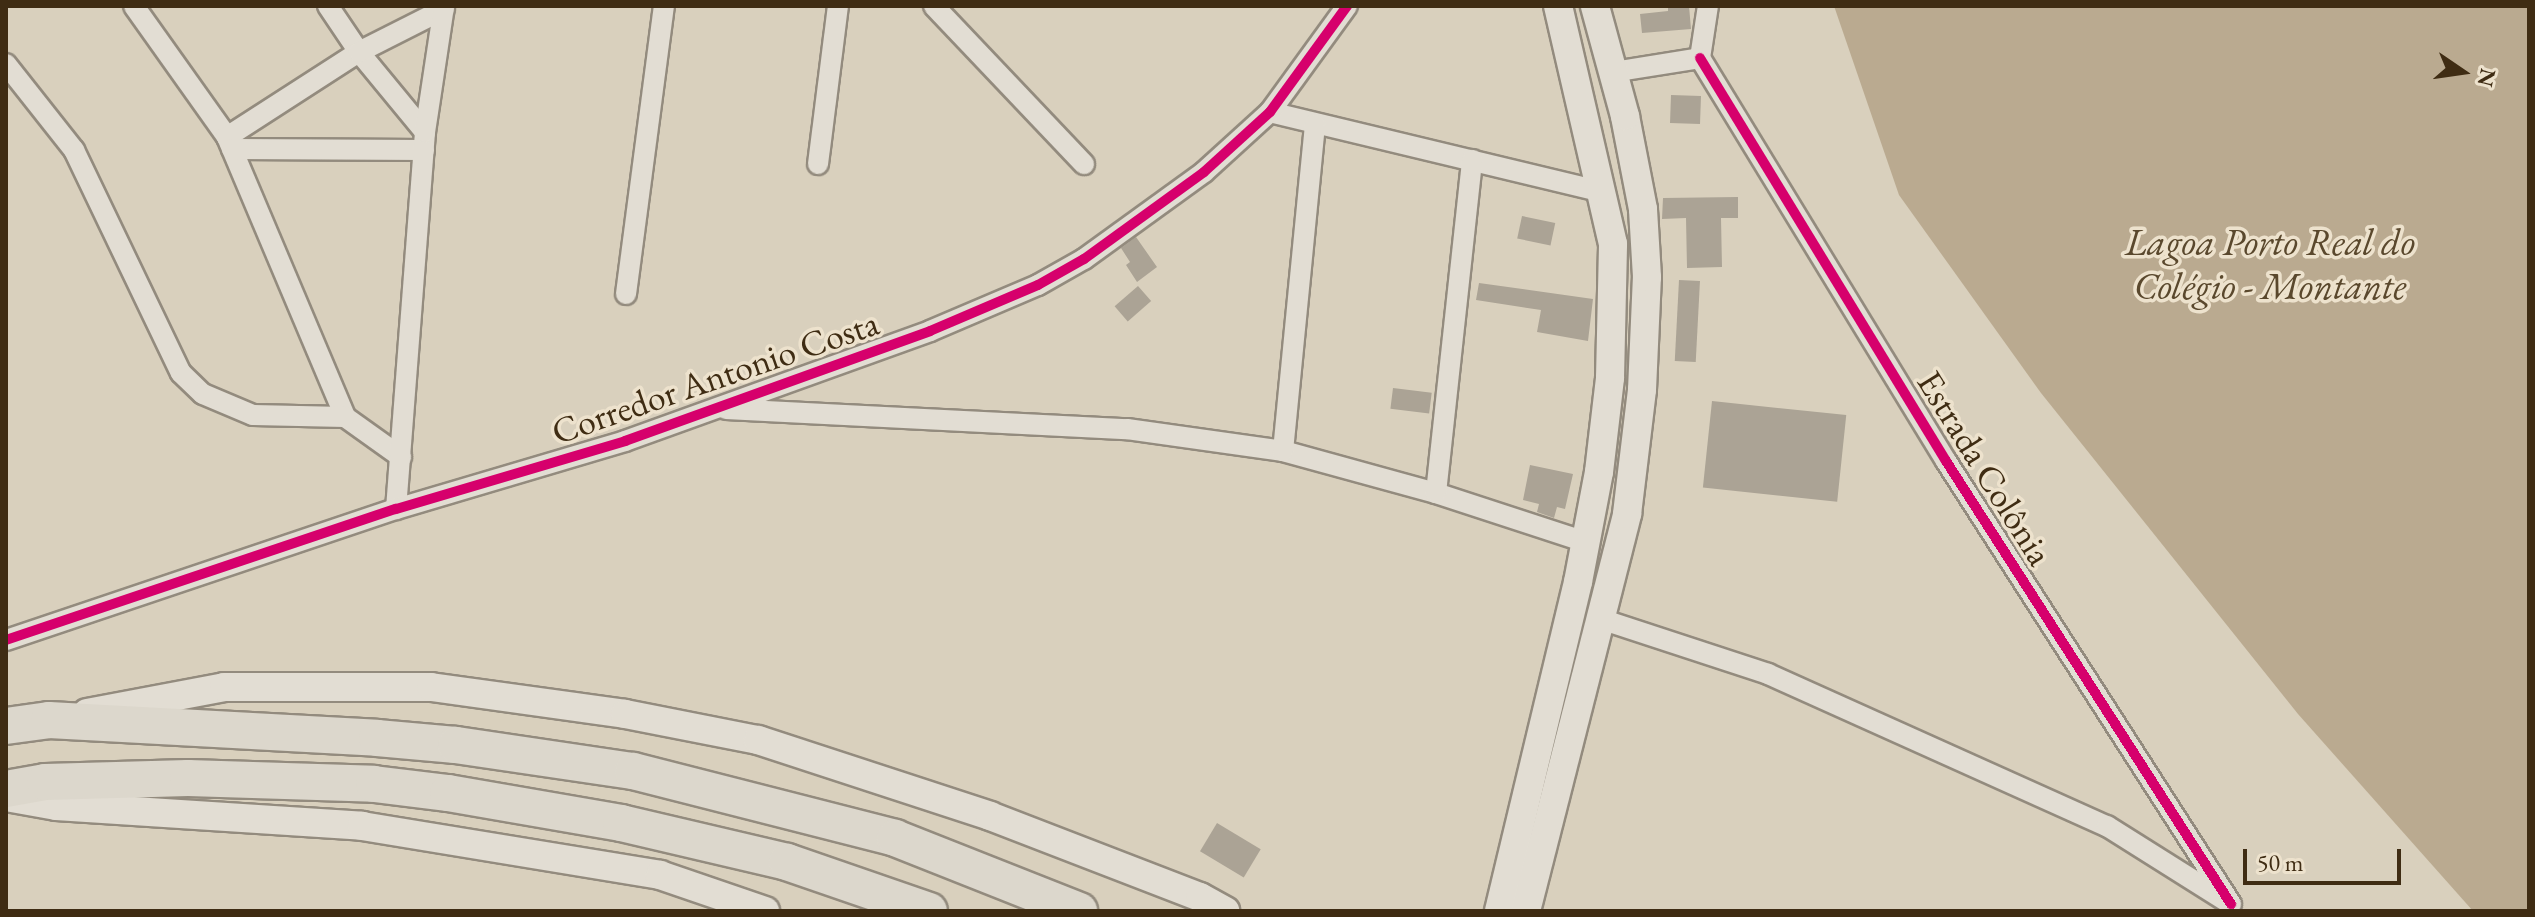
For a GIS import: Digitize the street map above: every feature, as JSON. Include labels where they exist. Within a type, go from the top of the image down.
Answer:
[{"type":"highway","points":[[6,726],[49,720],[393,739],[633,771],[895,838],[1079,911]]},
{"type":"highway","points":[[6,789],[45,782],[188,778],[374,784],[448,793],[621,823],[787,862],[929,911]]},
{"type":"main road","points":[[1499,911],[1586,542],[1599,472],[1610,378],[1613,244],[1558,6]]},
{"type":"main road","points":[[1526,911],[1627,514],[1642,390],[1647,277],[1643,209],[1595,6]]},
{"type":"main road","points":[[1606,204],[1643,209]]},
{"type":"main road","points":[[49,720],[224,687],[431,687],[625,714],[758,740],[961,806],[1200,897],[1225,911]]},
{"type":"main road","points":[[6,797],[56,806],[362,826],[660,875],[765,911]]},
{"type":"street","points":[[134,6],[230,143],[345,417],[401,457]]},
{"type":"street","points":[[328,6],[424,141]]},
{"type":"street","points":[[626,294],[664,6]]},
{"type":"street","points":[[818,164],[838,6]]},
{"type":"street","points":[[934,6],[1084,164]]},
{"type":"street","name":"Corredor Antonio Costa","points":[[6,640],[396,509],[625,441],[930,331],[1038,285],[1084,259],[1204,172],[1270,112],[1347,6]]},
{"type":"street","points":[[1613,72],[1700,58],[1708,6]]},
{"type":"street","points":[[230,143],[359,52],[444,7]]},
{"type":"street","points":[[396,509],[424,141],[444,7]]},
{"type":"street","name":"Estrada Colônia","points":[[1700,58],[1946,461],[2234,907]]},
{"type":"street","points":[[6,64],[74,150],[181,373],[203,394],[253,415],[345,417]]},
{"type":"street","points":[[1270,112],[1472,160],[1606,204]]},
{"type":"street","points":[[1283,451],[1315,125]]},
{"type":"street","points":[[230,143],[424,141]]},
{"type":"street","points":[[1436,493],[1472,160]]},
{"type":"street","points":[[714,409],[1127,429],[1283,451],[1436,493],[1586,542]]},
{"type":"street","points":[[1601,619],[1768,674],[2079,813],[2107,826],[2234,907]]},
{"type":"water","name":"Lagoa Porto Real do Colégio - Montante","points":[[1834,6],[2529,6],[2529,911],[2473,911],[2298,714],[2041,393],[1899,195]]},
{"type":"building","points":[[1668,6],[1689,6],[1691,29],[1642,33],[1640,14],[1668,11]]},
{"type":"building","points":[[1671,95],[1701,96],[1700,124],[1670,123]]},
{"type":"building","points":[[1738,197],[1738,218],[1721,218],[1722,267],[1687,268],[1686,218],[1662,219],[1663,198]]},
{"type":"building","points":[[1522,216],[1555,223],[1550,246],[1517,238]]},
{"type":"building","points":[[1136,237],[1157,267],[1137,282],[1126,265],[1130,262],[1121,248]]},
{"type":"building","points":[[1679,280],[1700,281],[1696,362],[1675,361]]},
{"type":"building","points":[[1479,283],[1593,299],[1588,341],[1537,332],[1541,310],[1476,300]]},
{"type":"building","points":[[1138,286],[1151,301],[1128,321],[1115,306]]},
{"type":"building","points":[[1393,388],[1432,393],[1429,414],[1390,409]]},
{"type":"building","points":[[1712,401],[1846,415],[1837,502],[1703,488]]},
{"type":"building","points":[[1530,465],[1573,474],[1565,509],[1557,507],[1554,518],[1537,512],[1539,504],[1523,500]]},
{"type":"building","points":[[1217,823],[1261,849],[1244,878],[1200,851]]},
{"type":"cycle path","points":[[6,640],[396,509],[625,441],[930,331],[1038,285],[1084,259],[1204,172],[1270,112],[1347,6]]},
{"type":"cycle path","points":[[1700,58],[1946,461],[2231,904]]}]
